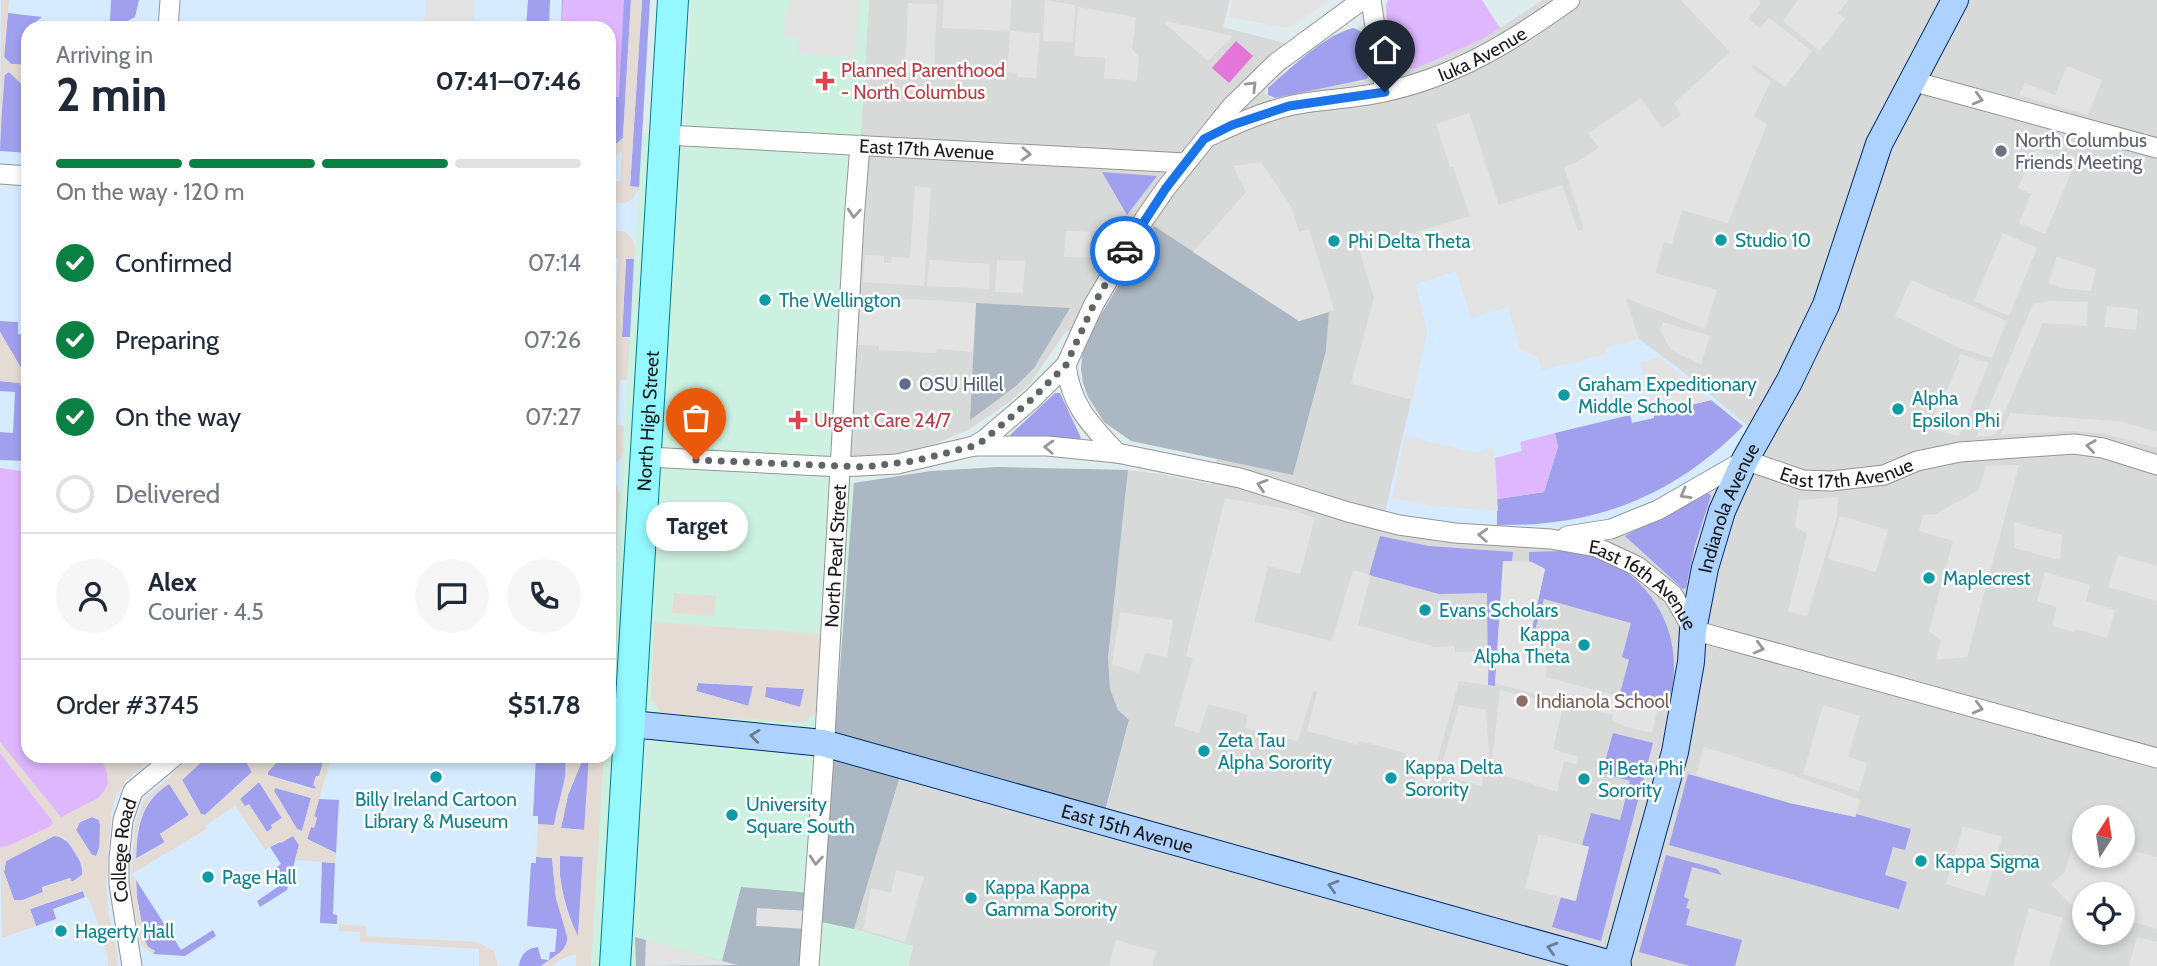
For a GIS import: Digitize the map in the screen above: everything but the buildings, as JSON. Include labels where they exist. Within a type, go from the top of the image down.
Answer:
[{"type":"main road","name":"North High Street","points":[[615,966],[673,0]]},
{"type":"street","points":[[168,21],[170,0]]},
{"type":"street","points":[[974,446],[1032,399],[1066,365],[1094,304],[1145,218],[1231,107],[1276,63],[1362,0]]},
{"type":"street","points":[[1371,0],[1385,92]]},
{"type":"street","name":"Iuka Avenue","points":[[1204,139],[1232,125],[1289,106],[1385,92],[1448,72],[1478,59],[1570,0]]},
{"type":"street","name":"Indianola Avenue","points":[[1617,966],[1675,752],[1691,662],[1693,629],[1705,568],[1722,510],[1745,460],[1789,382],[1826,305],[1879,144],[1955,0]]},
{"type":"street","points":[[1912,81],[2157,148]]},
{"type":"street","name":"East 17th Avenue","points":[[666,135],[1185,163]]},
{"type":"street","name":"North Pearl Street","points":[[809,966],[860,145]]},
{"type":"street","points":[[0,174],[21,176]]},
{"type":"street","points":[[1066,365],[1068,383],[1083,416],[1116,453]]},
{"type":"street","name":"East 17th Avenue","points":[[1745,460],[1803,480],[1831,481],[1884,475],[1917,461],[1949,454],[2074,444],[2103,448],[2157,465]]},
{"type":"street","name":"East 16th Avenue","points":[[647,457],[841,467],[897,464],[974,446],[1047,446],[1116,453],[1240,478],[1399,526],[1455,533],[1551,539],[1596,547],[1637,566],[1673,594],[1693,629],[2157,758]]},
{"type":"street","points":[[1551,539],[1611,529],[1658,510],[1745,460]]},
{"type":"street","name":"East 15th Avenue","points":[[631,724],[823,743],[1617,966]]},
{"type":"street","name":"College Road","points":[[132,966],[121,909],[119,859],[123,820],[133,791],[167,763]]},
{"type":"shaded area","points":[[0,0],[650,0],[616,564],[616,21],[21,21],[21,763],[604,763],[591,966],[0,966]]},
{"type":"shaded area","points":[[1,0],[9,0],[4,57],[11,64],[21,65],[21,83],[9,72],[5,73],[0,134]]},
{"type":"shaded area","points":[[111,0],[139,0],[135,17],[128,21],[110,21]]},
{"type":"shaded area","points":[[426,0],[475,0],[474,21],[424,21]]},
{"type":"shaded area","points":[[528,0],[550,0],[549,21],[526,21]]},
{"type":"shaded area","points":[[562,0],[631,0],[623,138],[616,144],[616,21],[561,21]]},
{"type":"shaded area","points":[[563,0],[624,0],[619,97],[616,97],[616,21],[562,21]]},
{"type":"shaded area","points":[[631,0],[642,0],[630,186],[639,187],[633,199],[625,203],[616,202],[616,181],[620,181],[622,151],[616,156],[616,144],[623,138]]},
{"type":"shaded area","points":[[642,0],[650,0],[639,187],[630,187]]},
{"type":"shaded area","points":[[691,0],[869,0],[841,467],[854,483],[931,471],[998,467],[1128,470],[1108,658],[1110,689],[1118,710],[1129,720],[906,756],[854,929],[913,946],[908,966],[591,966],[604,763],[616,763],[616,564],[642,133],[684,135]]},
{"type":"shaded area","points":[[790,0],[860,0],[855,57],[797,54],[798,38],[784,37],[785,11],[789,11]]},
{"type":"shaded area","points":[[869,0],[1230,0],[1223,27],[1307,49],[1264,92],[1272,99],[1417,68],[1483,39],[1543,0],[2157,0],[2157,966],[908,966],[913,946],[854,929],[900,776],[1100,833],[1129,721],[1118,710],[1110,689],[1108,658],[1128,470],[1211,484],[1217,458],[1293,475],[1326,351],[1329,312],[1086,340],[1066,331],[1031,382],[1013,399],[970,429],[932,445],[890,456],[841,457]]},
{"type":"shaded area","points":[[944,0],[1011,0],[1010,31],[942,28]]},
{"type":"shaded area","points":[[1045,0],[1075,5],[1073,42],[1043,41]]},
{"type":"shaded area","points":[[1233,0],[1331,0],[1288,28],[1228,17]]},
{"type":"shaded area","points":[[1388,0],[1482,0],[1500,28],[1483,39],[1417,68],[1406,69],[1392,58],[1389,49],[1386,6]]},
{"type":"shaded area","points":[[1681,0],[1758,0],[1761,3],[1748,19],[1760,28],[1769,18],[1812,51],[1785,87],[1753,64],[1751,67],[1771,81],[1754,116],[1767,124],[1728,223],[1682,210],[1672,244],[1664,242],[1655,273],[1717,290],[1705,329],[1626,298],[1639,339],[1605,348],[1606,354],[1542,370],[1538,358],[1519,348],[1508,307],[1471,318],[1456,271],[1415,284],[1427,332],[1412,400],[1351,383],[1374,298],[1359,249],[1470,216],[1436,124],[1469,113],[1499,205],[1562,185],[1578,231],[1584,229],[1564,167],[1599,148],[1588,133],[1641,98],[1662,128],[1681,115],[1674,103],[1730,52]]},
{"type":"shaded area","points":[[1798,0],[1849,0],[1838,13],[1845,19],[1820,51],[1783,21]]},
{"type":"shaded area","points":[[908,3],[937,4],[934,73],[905,72]]},
{"type":"shaded area","points":[[1078,7],[1136,17],[1132,49],[1139,57],[1137,81],[1104,78],[1105,58],[1074,56]]},
{"type":"shaded area","points":[[8,13],[42,17],[37,21],[21,21],[21,65],[11,64],[4,57]]},
{"type":"shaded area","points":[[1166,21],[1233,36],[1208,61],[1164,23]]},
{"type":"shaded area","points":[[1353,28],[1365,36],[1370,49],[1371,65],[1367,79],[1275,98],[1268,95],[1268,88],[1308,54],[1330,38]]},
{"type":"shaded area","points":[[1010,31],[1040,33],[1036,78],[1018,77],[1018,73],[1007,72]]},
{"type":"shaded area","points":[[1236,41],[1253,56],[1229,83],[1212,68]]},
{"type":"shaded area","points":[[2067,66],[2102,80],[2088,115],[2019,95],[2025,83],[2055,95]]},
{"type":"shaded area","points":[[9,72],[21,83],[21,152],[0,151],[3,76]]},
{"type":"shaded area","points":[[2035,150],[2076,161],[2045,234],[2019,223],[2031,194],[2018,188]]},
{"type":"shaded area","points":[[1261,162],[1292,208],[1299,232],[1309,229],[1334,310],[1299,321],[1193,252],[1246,192],[1233,166]]},
{"type":"shaded area","points":[[1102,172],[1157,176],[1127,215]]},
{"type":"shaded area","points":[[915,186],[931,188],[924,286],[863,282],[865,255],[884,256],[884,263],[891,263],[892,257],[910,258]]},
{"type":"shaded area","points":[[1600,224],[1639,339],[1759,435],[1745,460],[1658,510],[1551,539],[1384,517],[1427,332],[1415,284]]},
{"type":"shaded area","points":[[1154,226],[1299,321],[1329,312],[1326,351],[1293,475],[1131,441],[1104,422],[1088,397],[1081,369],[1086,340]]},
{"type":"shaded area","points":[[616,231],[626,232],[633,240],[635,249],[634,259],[626,259],[622,337],[630,338],[627,380],[620,380],[617,425],[624,426],[623,454],[616,462],[616,291]]},
{"type":"shaded area","points":[[1066,231],[1090,232],[1095,258],[1064,257]]},
{"type":"shaded area","points":[[2003,233],[2037,248],[2009,316],[1974,301]]},
{"type":"shaded area","points":[[2057,257],[2096,269],[2091,291],[2060,288],[2048,283]]},
{"type":"shaded area","points":[[626,259],[634,259],[630,337],[622,337]]},
{"type":"shaded area","points":[[929,260],[990,264],[989,289],[927,286]]},
{"type":"shaded area","points":[[997,260],[1025,261],[1023,293],[995,292]]},
{"type":"shaded area","points":[[1911,280],[2007,321],[1992,358],[1959,348],[1895,316]]},
{"type":"shaded area","points":[[861,296],[976,303],[973,352],[937,349],[936,353],[879,350],[879,346],[858,345]]},
{"type":"shaded area","points":[[2050,301],[2088,302],[2087,326],[2043,323],[1995,435],[1976,437],[2033,304]]},
{"type":"shaded area","points":[[976,303],[1070,308],[1034,368],[1016,386],[970,420]]},
{"type":"shaded area","points":[[2107,306],[2138,309],[2136,330],[2105,327]]},
{"type":"shaded area","points":[[0,321],[18,322],[18,334],[21,334],[21,368],[0,332]]},
{"type":"shaded area","points":[[1663,322],[1710,336],[1701,365],[1671,350],[1660,330]]},
{"type":"shaded area","points":[[0,332],[21,368],[21,385],[0,381]]},
{"type":"shaded area","points":[[1961,354],[1989,363],[1959,436],[1931,429],[1938,402],[1948,388]]},
{"type":"shaded area","points":[[1659,357],[1711,400],[1654,414],[1640,363]]},
{"type":"shaded area","points":[[0,381],[21,385],[21,461],[0,460],[0,432],[13,433],[15,392],[0,391]]},
{"type":"shaded area","points":[[1055,393],[1060,393],[1081,438],[1076,441],[1017,440],[1010,435]]},
{"type":"shaded area","points":[[1711,400],[1743,426],[1717,450],[1661,489],[1600,513],[1533,524],[1497,525],[1497,499],[1544,492],[1558,447],[1555,433],[1630,415],[1632,423],[1654,418],[1654,414]]},
{"type":"shaded area","points":[[2010,413],[2124,422],[2157,432],[2157,448],[2106,434],[2071,431],[2001,435]]},
{"type":"shaded area","points":[[1555,433],[1558,447],[1544,492],[1497,499],[1495,458],[1522,451],[1520,442]]},
{"type":"shaded area","points":[[1405,436],[1478,453],[1492,446],[1498,511],[1432,506],[1392,498]]},
{"type":"shaded area","points":[[2019,465],[1967,657],[1936,660],[1941,640],[1929,631],[1953,541],[1919,531],[1923,515],[1936,514],[1979,490],[1986,466]]},
{"type":"shaded area","points":[[998,467],[1128,470],[1108,658],[1110,689],[1118,710],[1129,720],[1105,811],[906,756],[854,929],[803,918],[800,966],[636,966],[635,937],[722,961],[741,887],[823,894],[854,483],[931,471]]},
{"type":"shaded area","points":[[0,468],[21,471],[21,763],[140,763],[134,767],[107,806],[0,855]]},
{"type":"shaded area","points":[[616,485],[620,495],[616,562]]},
{"type":"shaded area","points":[[1703,493],[1711,496],[1695,545],[1686,588],[1683,589],[1625,536]]},
{"type":"shaded area","points":[[1838,497],[1837,517],[1807,616],[1788,611],[1807,534],[1795,526],[1799,500]]},
{"type":"shaded area","points":[[1225,498],[1296,511],[1315,518],[1300,574],[1268,566],[1254,622],[1332,641],[1353,570],[1371,575],[1358,625],[1435,647],[1455,646],[1455,652],[1489,651],[1488,685],[1459,681],[1427,798],[1411,794],[1419,763],[1405,759],[1406,753],[1360,741],[1358,745],[1307,731],[1317,692],[1313,691],[1298,741],[1245,728],[1248,715],[1208,704],[1199,733],[1174,726],[1193,658],[1186,656]]},
{"type":"shaded area","points":[[1840,516],[1888,530],[1876,572],[1828,559]]},
{"type":"shaded area","points":[[2014,522],[2062,535],[2060,560],[2014,548]]},
{"type":"shaded area","points":[[1380,536],[1429,546],[1513,552],[1512,561],[1503,562],[1495,686],[1488,685],[1487,593],[1439,594],[1369,575]]},
{"type":"shaded area","points":[[1566,551],[1588,554],[1612,563],[1632,577],[1649,594],[1662,614],[1674,660],[1673,685],[1666,709],[1619,697],[1629,660],[1622,657],[1631,623],[1544,599],[1535,630],[1532,628],[1545,569],[1529,561],[1529,552]]},
{"type":"shaded area","points":[[2118,555],[2157,566],[2157,601],[2108,587]]},
{"type":"shaded area","points":[[1503,561],[1532,562],[1545,569],[1532,628],[1547,634],[1546,677],[1658,707],[1652,733],[1626,727],[1612,720],[1613,715],[1495,683]]},
{"type":"shaded area","points":[[2045,572],[2090,585],[2086,601],[2115,610],[2107,638],[2076,629],[2074,632],[2052,626],[2057,607],[2037,601]]},
{"type":"shaded area","points":[[674,593],[716,596],[714,616],[672,613]]},
{"type":"shaded area","points":[[1120,612],[1173,620],[1167,657],[1145,653],[1139,673],[1112,664]]},
{"type":"shaded area","points":[[654,622],[821,634],[816,712],[804,723],[667,714],[661,712],[651,699]],"holes":[[[698,683],[753,686],[748,706],[696,691]],[[766,687],[804,689],[800,707],[765,697]]]},
{"type":"shaded area","points":[[698,683],[753,686],[749,706],[696,691]]},
{"type":"shaded area","points":[[766,687],[805,689],[800,707],[765,697]]},
{"type":"shaded area","points":[[1500,690],[1563,706],[1553,749],[1578,757],[1576,764],[1564,761],[1557,792],[1491,771]]},
{"type":"shaded area","points":[[1459,705],[1486,710],[1489,755],[1481,786],[1439,775]]},
{"type":"shaded area","points":[[1823,705],[1860,716],[1848,757],[1867,763],[1859,791],[1803,774]]},
{"type":"shaded area","points":[[1613,733],[1653,743],[1601,941],[1552,927],[1561,897],[1576,901],[1589,847],[1582,845],[1591,813],[1620,820],[1630,781],[1602,773]]},
{"type":"shaded area","points":[[0,742],[61,817],[98,798],[104,791],[108,783],[103,763],[146,763],[127,779],[115,798],[111,816],[106,885],[118,966],[108,966],[108,957],[98,929],[100,928],[83,891],[30,909],[36,926],[2,938],[0,847],[8,846],[51,826],[53,822],[0,753]],"holes":[[[92,817],[99,820],[99,852],[96,856],[92,855],[76,830],[80,822]],[[54,836],[64,837],[83,866],[82,875],[72,882],[70,878],[42,888],[43,892],[23,900],[14,900],[4,872],[6,861]]]},
{"type":"shaded area","points":[[1704,747],[1785,772],[1860,800],[1855,817],[1790,803],[1696,775]]},
{"type":"shaded area","points":[[184,763],[200,763],[182,780],[201,814],[205,815],[252,773],[247,763],[276,763],[268,775],[313,790],[323,763],[330,763],[314,816],[317,818],[314,828],[311,827],[307,839],[336,853],[335,863],[295,860],[299,845],[293,836],[265,850],[235,806],[205,826],[207,829],[132,874],[136,880],[145,941],[148,947],[155,951],[153,954],[141,945],[130,887],[135,823],[144,800]],"holes":[[[259,782],[282,818],[271,825],[272,828],[267,832],[249,804],[245,806],[240,799]],[[169,784],[189,815],[160,834],[165,843],[136,859],[138,828],[146,806],[152,797]],[[275,788],[311,798],[302,831],[297,829],[274,791]]]},
{"type":"shaded area","points":[[200,763],[248,763],[253,771],[205,815],[201,814],[182,780]]},
{"type":"shaded area","points":[[276,763],[323,763],[319,776],[316,776],[315,789],[268,775]]},
{"type":"shaded area","points":[[536,763],[565,763],[564,782],[554,826],[538,824],[538,816],[533,816]]},
{"type":"shaded area","points":[[566,763],[581,763],[568,795],[561,828],[584,830],[589,763],[604,763],[591,966],[576,966],[576,954],[551,966],[541,966],[563,950],[568,940],[556,898],[552,858],[536,857],[538,824],[554,825],[567,769]],"holes":[[[560,856],[583,857],[578,936],[569,918],[563,896]]]},
{"type":"shaded area","points":[[581,763],[589,763],[585,830],[561,828],[568,795]]},
{"type":"shaded area","points":[[1688,774],[1790,803],[1856,817],[1856,814],[1911,829],[1905,850],[1893,847],[1885,875],[1907,882],[1899,909],[1669,845]]},
{"type":"shaded area","points":[[259,782],[282,818],[271,825],[273,828],[267,832],[249,805],[245,807],[240,799]]},
{"type":"shaded area","points":[[169,783],[189,815],[160,834],[165,842],[135,859],[142,816],[152,799]]},
{"type":"shaded area","points":[[275,788],[311,798],[302,831],[297,829],[274,791]]},
{"type":"shaded area","points":[[319,799],[339,800],[336,853],[307,839],[317,818],[314,817]]},
{"type":"shaded area","points":[[92,817],[99,820],[100,828],[100,843],[96,856],[92,855],[76,830],[80,822]]},
{"type":"shaded area","points":[[1963,826],[2002,837],[1985,896],[1946,884]]},
{"type":"shaded area","points":[[1539,834],[1589,847],[1575,901],[1525,888]]},
{"type":"shaded area","points":[[54,836],[65,840],[74,850],[81,863],[82,875],[72,882],[70,878],[42,887],[43,892],[23,900],[14,900],[4,872],[6,861]]},
{"type":"shaded area","points":[[293,836],[299,845],[287,890],[260,907],[257,901],[285,882],[276,868],[281,864],[270,847]]},
{"type":"shaded area","points":[[2072,848],[2072,868],[2135,868],[2135,851],[2157,857],[2157,929],[2135,923],[2135,882],[2072,882],[2072,905],[2051,884],[2065,872]]},
{"type":"shaded area","points":[[559,855],[583,857],[578,937],[564,898]]},
{"type":"shaded area","points":[[1666,855],[1717,869],[1722,875],[1692,867],[1684,897],[1689,899],[1686,908],[1690,909],[1686,925],[1742,940],[1735,966],[1690,966],[1639,952]]},
{"type":"shaded area","points":[[536,857],[552,858],[556,898],[568,935],[566,946],[557,956],[541,966],[519,966],[523,955],[531,949],[538,947],[541,959],[549,960],[550,952],[555,952],[557,929],[527,926],[531,863],[536,863]]},
{"type":"shaded area","points":[[322,862],[335,863],[333,914],[337,915],[337,924],[320,923]]},
{"type":"shaded area","points":[[896,870],[924,877],[905,942],[863,930],[871,888],[891,893]]},
{"type":"shaded area","points":[[136,880],[181,950],[213,930],[216,936],[185,956],[153,954],[155,951],[148,947],[145,941]]},
{"type":"shaded area","points":[[83,891],[85,897],[53,909],[56,919],[36,926],[30,909]]},
{"type":"shaded area","points":[[757,908],[808,911],[807,929],[756,926]]},
{"type":"shaded area","points":[[2029,908],[2063,918],[2049,966],[2013,966]]},
{"type":"shaded area","points":[[339,924],[366,926],[366,936],[478,942],[494,951],[498,966],[479,966],[479,949],[360,942],[360,932],[339,931]]},
{"type":"shaded area","points":[[2137,937],[2157,942],[2157,966],[2129,966]]},
{"type":"shaded area","points":[[646,939],[722,961],[738,965],[645,966]]},
{"type":"shaded area","points":[[1116,940],[1156,951],[1152,966],[1109,966]]},
{"type":"way so far","points":[[696,460],[865,467],[930,458],[974,446],[1032,399],[1066,365],[1094,304],[1125,251]]},
{"type":"place","name":"Planned Parenthood - North Columbus","points":[[825,81]]},
{"type":"place","name":"North Columbus Friends Meeting","points":[[2001,151]]},
{"type":"place","name":"Studio 10","points":[[1721,240]]},
{"type":"place","name":"Phi Delta Theta","points":[[1334,241]]},
{"type":"place","name":"The Wellington","points":[[765,300]]},
{"type":"place","name":"OSU Hillel","points":[[905,384]]},
{"type":"place","name":"Graham Expeditionary Middle School","points":[[1564,395]]},
{"type":"place","name":"Alpha Epsilon Phi","points":[[1898,409]]},
{"type":"place","name":"Urgent Care 24/7","points":[[798,420]]},
{"type":"place","name":"Target","points":[[696,460]]},
{"type":"place","name":"Maplecrest","points":[[1929,578]]},
{"type":"place","name":"Evans Scholars","points":[[1425,610]]},
{"type":"place","name":"Kappa Alpha Theta","points":[[1584,645]]},
{"type":"place","name":"Indianola School","points":[[1522,701]]},
{"type":"place","name":"Zeta Tau Alpha Sorority","points":[[1204,751]]},
{"type":"place","name":"Billy Ireland Cartoon Library & Museum","points":[[436,777]]},
{"type":"place","name":"Kappa Delta Sorority","points":[[1391,778]]},
{"type":"place","name":"Pi Beta Phi Sorority","points":[[1584,779]]},
{"type":"place","name":"University Square South","points":[[732,815]]},
{"type":"place","name":"Kappa Sigma","points":[[1921,861]]},
{"type":"place","name":"Page Hall","points":[[208,877]]},
{"type":"place","name":"Kappa Kappa Gamma Sorority","points":[[971,898]]},
{"type":"place","name":"Hagerty Hall","points":[[61,931]]},
{"type":"route","points":[[1125,251],[1166,188],[1204,139],[1232,125],[1289,106],[1385,92]]}]
